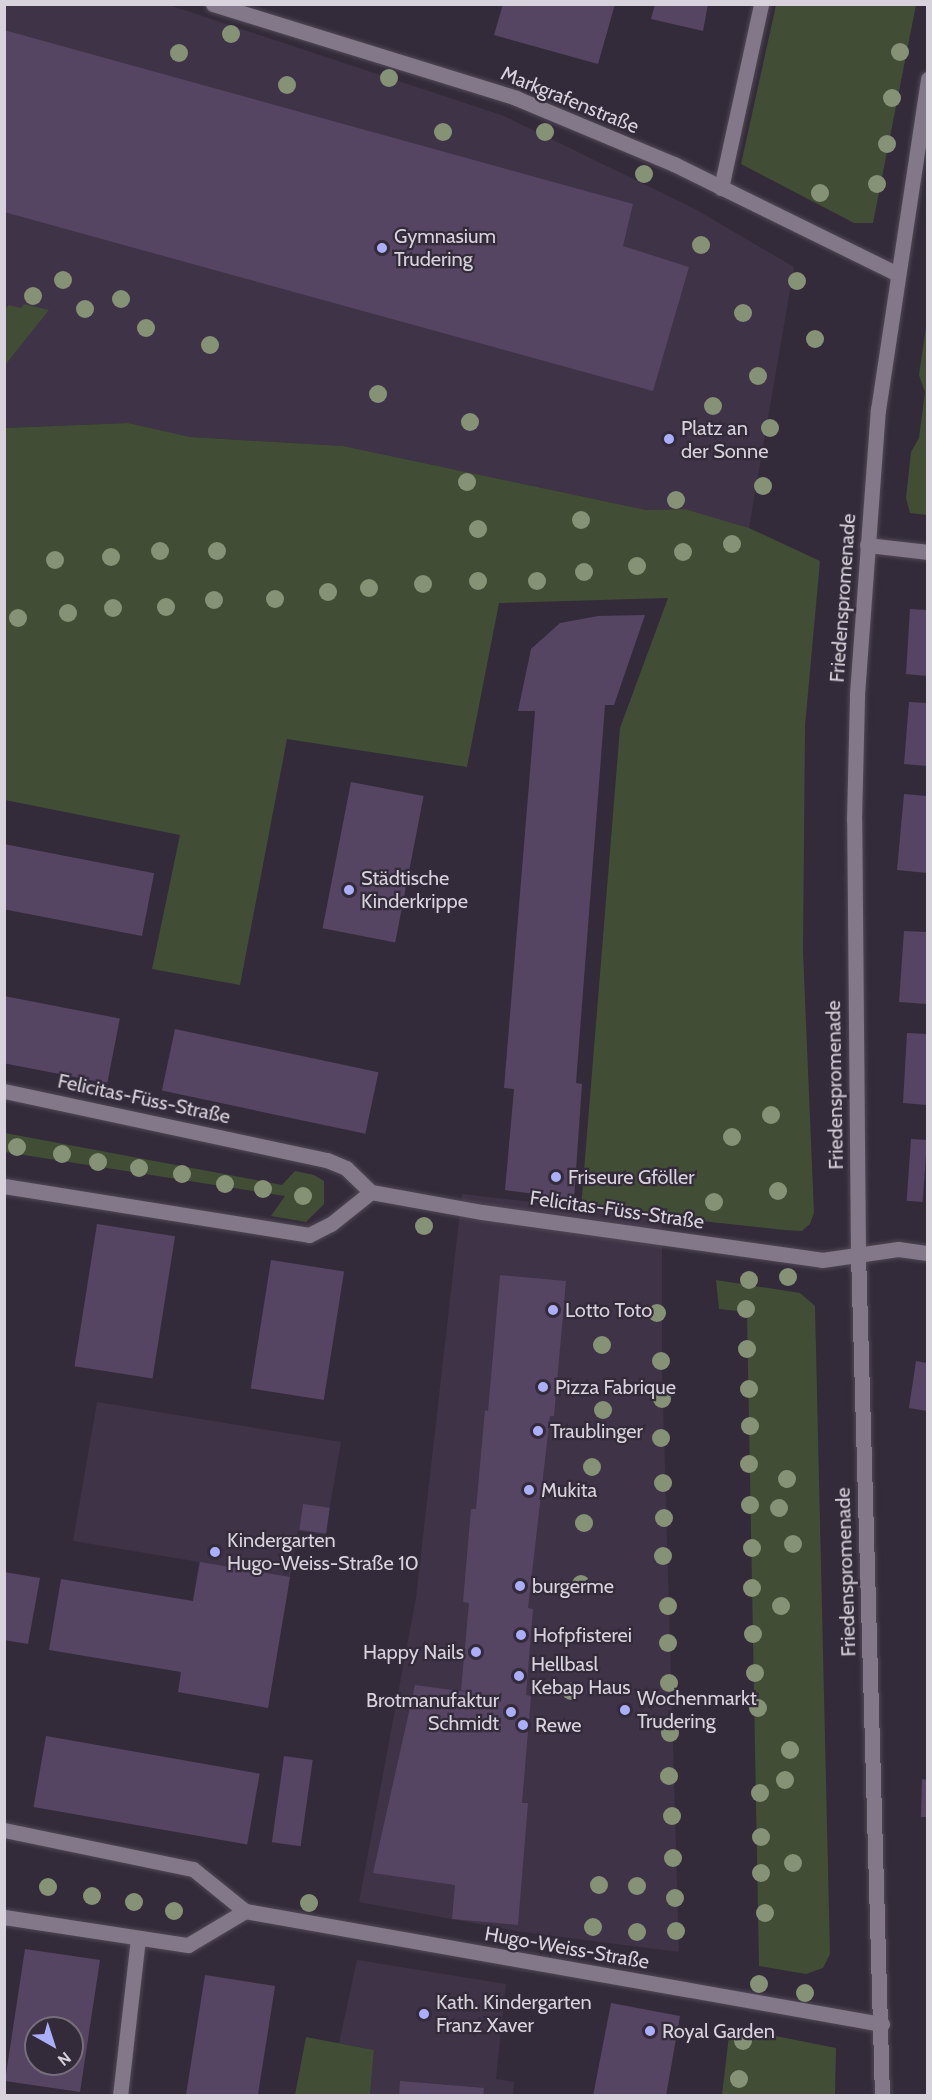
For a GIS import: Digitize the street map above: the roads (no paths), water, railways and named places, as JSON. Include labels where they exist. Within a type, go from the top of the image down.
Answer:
[{"type":"street","name":"Markgrafenstraße","points":[[213,4],[516,98],[722,188],[896,273]]},
{"type":"street","points":[[722,188],[761,4]]},
{"type":"street","name":"Friedenspromenade","points":[[882,2096],[882,2024],[858,1254],[854,820],[867,545],[878,410],[896,273],[927,79]]},
{"type":"street","points":[[867,545],[927,552]]},
{"type":"street","name":"Felicitas-Füss-Straße","points":[[4,1091],[327,1160],[346,1168],[371,1192],[822,1260],[898,1249],[927,1252]]},
{"type":"street","points":[[4,1186],[309,1235],[331,1224],[371,1192]]},
{"type":"street","name":"Hugo-Weiss-Straße","points":[[4,1830],[193,1869],[244,1911],[882,2024]]},
{"type":"street","points":[[4,1917],[188,1946],[244,1911]]},
{"type":"street","points":[[120,2096],[138,1939]]},
{"type":"place","name":"Gymnasium Trudering","points":[[382,248]]},
{"type":"place","name":"Platz an der Sonne","points":[[669,439]]},
{"type":"place","name":"Städtische Kinderkrippe","points":[[349,890]]},
{"type":"place","name":"Friseure Gföller","points":[[556,1177]]},
{"type":"place","name":"Lotto Toto","points":[[553,1310]]},
{"type":"place","name":"Pizza Fabrique","points":[[543,1387]]},
{"type":"place","name":"Traublinger","points":[[538,1431]]},
{"type":"place","name":"Mukita","points":[[529,1490]]},
{"type":"place","name":"Kindergarten Hugo-Weiss-Straße 10","points":[[215,1552]]},
{"type":"place","name":"burgerme","points":[[520,1586]]},
{"type":"place","name":"Hofpfisterei","points":[[521,1635]]},
{"type":"place","name":"Happy Nails","points":[[476,1652]]},
{"type":"place","name":"Hellbasl Kebap Haus","points":[[519,1676]]},
{"type":"place","name":"Wochenmarkt Trudering","points":[[625,1710]]},
{"type":"place","name":"Brotmanufaktur Schmidt","points":[[511,1712]]},
{"type":"place","name":"Rewe","points":[[523,1725]]},
{"type":"place","name":"Kath. Kindergarten Franz Xaver","points":[[424,2014]]},
{"type":"place","name":"Royal Garden","points":[[650,2031]]}]
